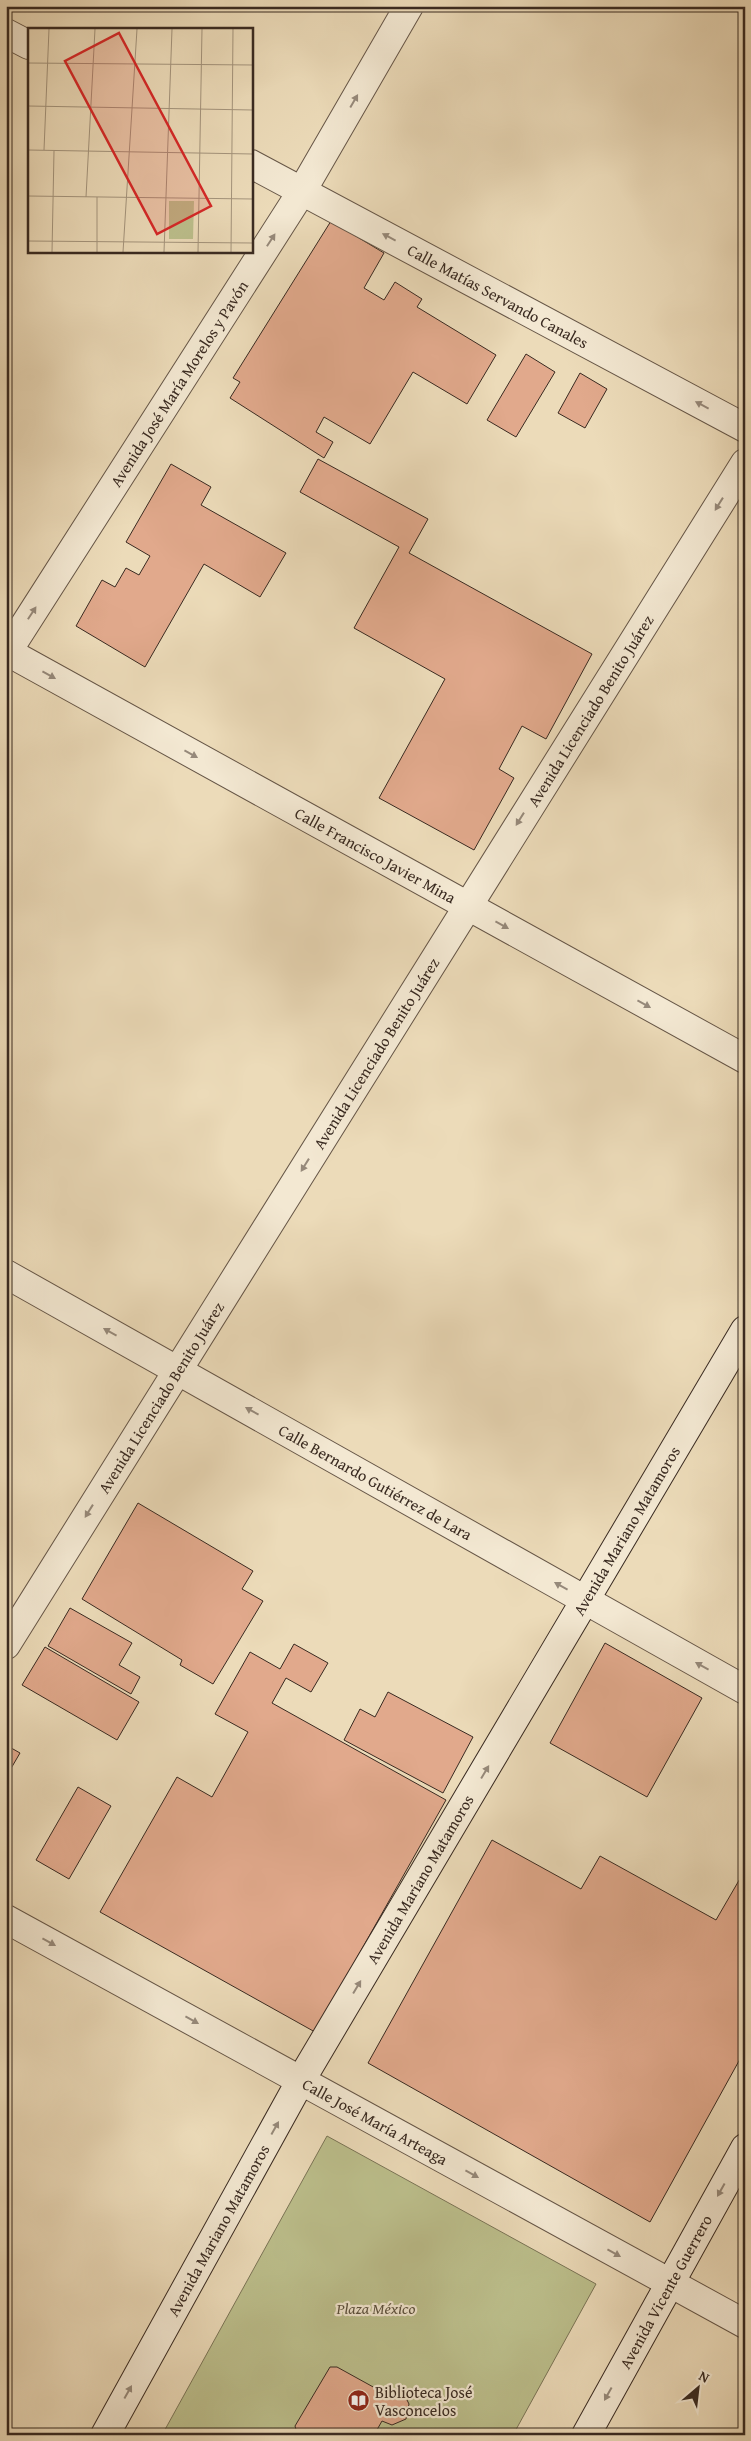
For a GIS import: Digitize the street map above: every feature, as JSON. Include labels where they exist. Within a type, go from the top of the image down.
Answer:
[{"type":"street","name":"Avenida José María Morelos y Pavón","points":[[7,652],[302,191],[409,6]]},
{"type":"street","points":[[6,33],[28,44]]},
{"type":"street","name":"Calle Matías Servando Canales","points":[[252,165],[745,428]]},
{"type":"street","name":"Avenida Licenciado Benito Juárez","points":[[6,1645],[466,905],[745,463]]},
{"type":"street","name":"Calle Francisco Javier Mina","points":[[7,652],[745,1059]]},
{"type":"street","name":"Calle Bernardo Gutiérrez de Lara","points":[[6,1274],[745,1690]]},
{"type":"street","name":"Avenida Mariano Matamoros","points":[[104,2435],[301,2080],[587,1601],[745,1330]]},
{"type":"street","name":"Calle José María Arteaga","points":[[6,1919],[745,2324]]},
{"type":"street","name":"Avenida Vicente Guerrero","points":[[586,2435],[745,2148]]},
{"type":"green space","name":"Plaza México","points":[[327,2136],[596,2284],[513,2435],[162,2435]]},
{"type":"building","points":[[331,221],[384,253],[364,288],[384,300],[395,282],[422,299],[417,307],[496,355],[467,404],[413,372],[370,444],[324,417],[316,432],[333,442],[324,458],[230,398],[240,382],[233,378]]},
{"type":"building","points":[[526,354],[555,372],[516,437],[487,420]]},
{"type":"building","points":[[580,373],[607,389],[585,428],[558,413]]},
{"type":"building","points":[[318,459],[428,519],[409,553],[592,654],[546,739],[522,726],[499,769],[514,778],[474,850],[379,798],[445,679],[354,628],[399,547],[300,492]]},
{"type":"building","points":[[171,464],[211,487],[201,505],[286,553],[260,597],[204,564],[145,667],[76,626],[102,580],[115,587],[126,568],[139,575],[150,556],[126,542]]},
{"type":"building","points":[[138,1503],[253,1571],[242,1589],[263,1601],[213,1684],[180,1665],[182,1660],[82,1599]]},
{"type":"building","points":[[70,1608],[132,1643],[119,1665],[140,1677],[131,1694],[48,1646]]},
{"type":"building","points":[[605,1643],[702,1698],[647,1797],[550,1743]]},
{"type":"building","points":[[294,1644],[328,1663],[311,1692],[286,1678],[272,1703],[446,1800],[315,2032],[100,1912],[177,1777],[212,1797],[248,1732],[215,1714],[250,1652],[280,1669]]},
{"type":"building","points":[[45,1647],[139,1702],[117,1740],[22,1685]]},
{"type":"building","points":[[388,1692],[473,1737],[443,1793],[344,1740],[360,1709],[375,1717]]},
{"type":"building","points":[[6,1745],[20,1753],[6,1777]]},
{"type":"building","points":[[78,1787],[111,1806],[69,1879],[36,1860]]},
{"type":"building","points":[[492,1840],[581,1889],[600,1856],[716,1920],[745,1870],[745,2050],[650,2222],[368,2063]]},
{"type":"building","name":"Biblioteca José Vasconcelos","points":[[330,2367],[337,2367],[395,2399],[399,2392],[404,2394],[409,2404],[406,2419],[392,2425],[382,2421],[374,2435],[297,2433],[295,2426]]},
{"type":"place","name":"Biblioteca José Vasconcelos","points":[[359,2401]]}]
